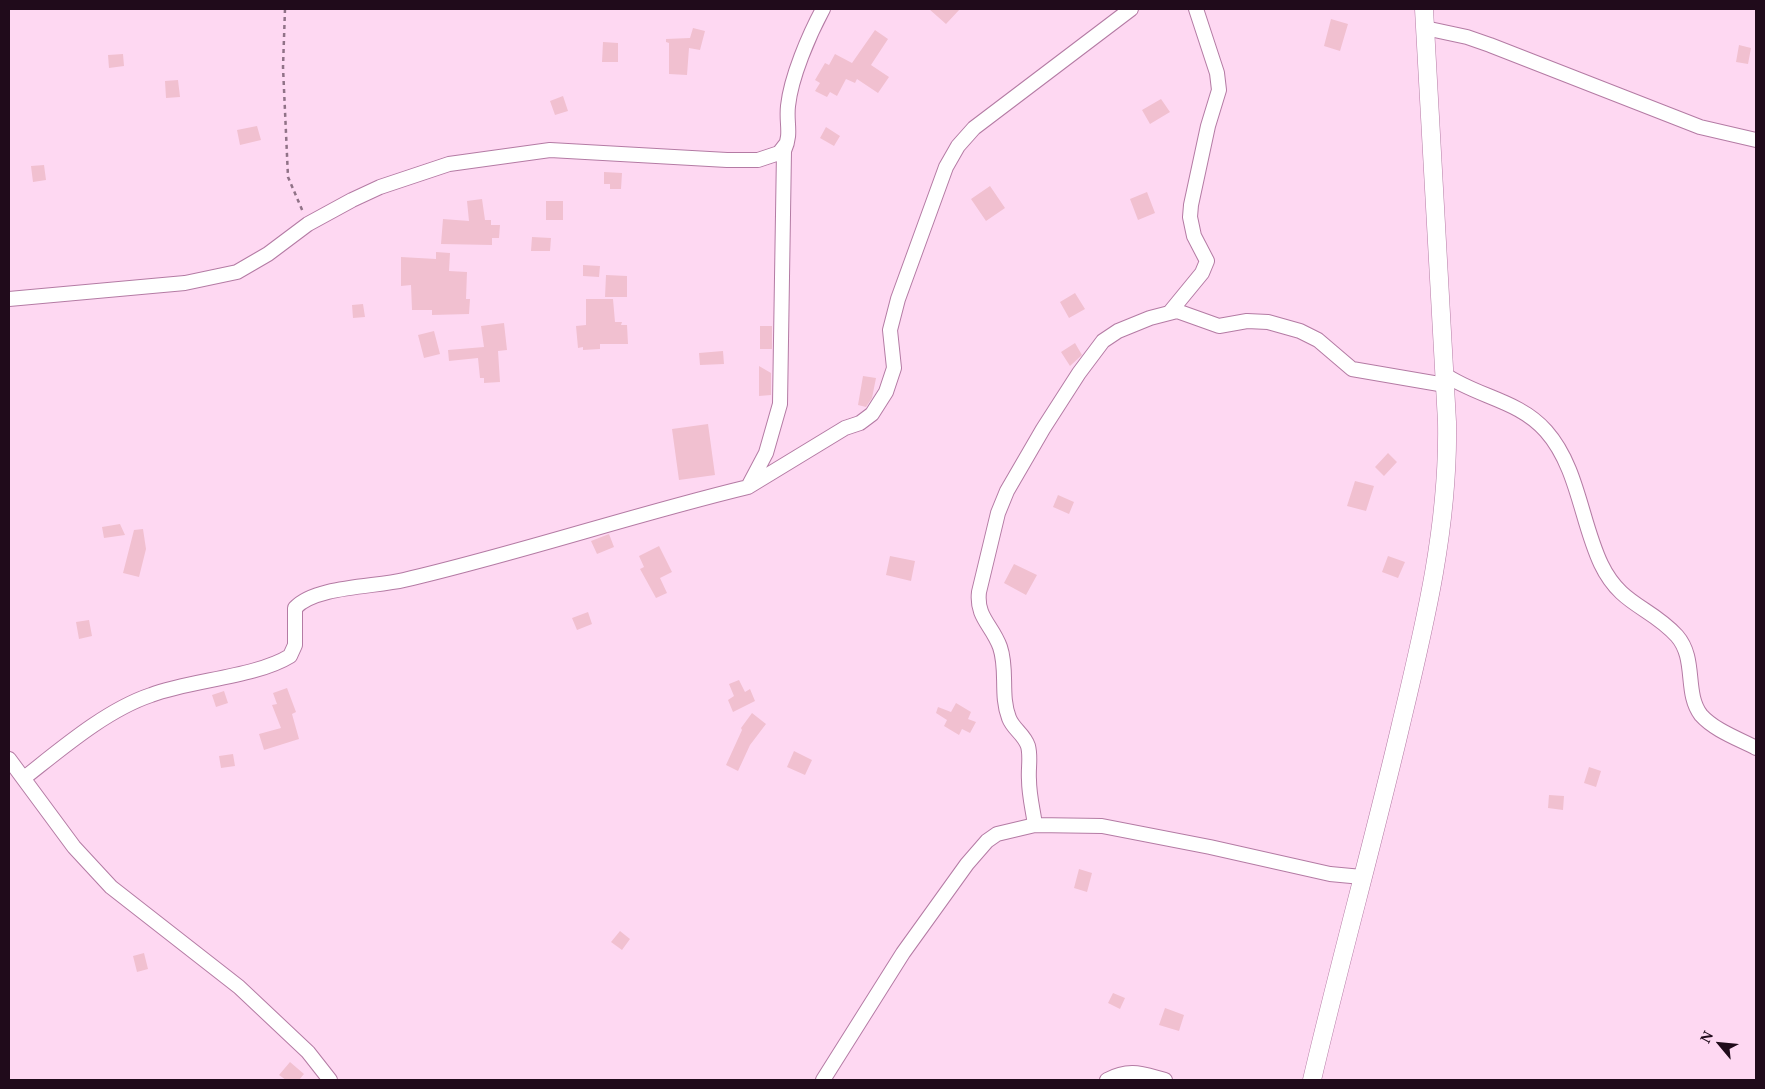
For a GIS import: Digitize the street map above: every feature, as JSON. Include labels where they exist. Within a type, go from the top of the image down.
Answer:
[{"type":"street","points":[[748,487],[766,453],[780,404],[784,151],[789,139],[788,106],[807,44],[823,9]]},
{"type":"street","points":[[24,778],[78,736],[149,695],[249,671],[290,656],[295,646],[296,608],[308,599],[402,580],[502,556],[693,500],[748,487],[845,428],[860,423],[872,414],[886,392],[894,368],[890,330],[898,299],[952,154],[974,128],[1131,9]]},
{"type":"street","points":[[1170,312],[1199,278],[1207,261],[1194,236],[1190,217],[1208,126],[1219,87],[1217,74],[1196,9]]},
{"type":"street","points":[[1312,1080],[1399,734],[1435,576],[1442,530],[1447,470],[1445,380],[1424,9]]},
{"type":"street","points":[[1426,28],[1468,37],[1700,127],[1756,140]]},
{"type":"street","points":[[9,299],[184,283],[230,274],[250,266],[308,224],[380,187],[431,169],[472,160],[550,150],[758,160],[779,153],[789,139]]},
{"type":"street","points":[[1035,825],[1029,786],[1029,749],[1008,715],[1003,688],[1005,670],[1000,648],[978,604],[998,512],[1021,464],[1079,373],[1103,341],[1118,331],[1170,312],[1181,311],[1219,326],[1256,321],[1287,327],[1318,340],[1352,369],[1445,380],[1526,413],[1547,431],[1557,446],[1568,470],[1587,530],[1608,578],[1623,596],[1678,637],[1689,659],[1695,700],[1703,717],[1717,727],[1756,748]]},
{"type":"street","points":[[9,758],[74,847],[111,886],[238,987],[308,1052],[330,1080]]},
{"type":"street","points":[[823,1080],[889,972],[972,858],[997,834],[1035,825],[1102,826],[1210,847],[1330,874],[1362,877]]},
{"type":"street","points":[[1107,1080],[1124,1073],[1134,1072],[1165,1080]]},
{"type":"path","points":[[285,9],[283,67],[288,176],[308,224]]},
{"type":"building","points":[[929,9],[960,9],[946,24]]},
{"type":"building","points":[[1331,19],[1348,24],[1340,51],[1324,46]]},
{"type":"building","points":[[693,28],[705,31],[700,50],[689,48],[687,75],[669,74],[669,43],[666,42],[666,39],[690,38]]},
{"type":"building","points":[[875,30],[888,39],[871,65],[889,77],[878,93],[857,79],[855,83],[846,79],[837,96],[830,92],[827,97],[815,91],[820,83],[815,80],[825,63],[829,65],[835,54],[852,63]]},
{"type":"building","points":[[603,42],[618,43],[618,62],[602,62]]},
{"type":"building","points":[[1739,45],[1751,48],[1748,64],[1736,62]]},
{"type":"building","points":[[123,54],[124,66],[109,68],[108,55]]},
{"type":"building","points":[[178,80],[180,97],[166,98],[165,81]]},
{"type":"building","points":[[563,96],[568,111],[555,115],[550,101]]},
{"type":"building","points":[[1161,99],[1170,112],[1150,124],[1142,110]]},
{"type":"building","points":[[257,126],[261,140],[240,145],[237,130]]},
{"type":"building","points":[[826,127],[840,136],[834,146],[820,138]]},
{"type":"building","points":[[44,165],[46,180],[33,182],[31,166]]},
{"type":"building","points":[[604,172],[622,173],[621,189],[610,189],[610,184],[604,184]]},
{"type":"building","points":[[990,186],[1005,208],[986,221],[971,199]]},
{"type":"building","points":[[1147,192],[1155,213],[1138,220],[1130,199]]},
{"type":"building","points":[[482,199],[485,220],[491,220],[491,225],[500,225],[499,238],[492,238],[492,245],[441,244],[443,219],[469,221],[467,201]]},
{"type":"building","points":[[546,201],[563,201],[563,220],[546,220]]},
{"type":"building","points":[[532,237],[551,238],[550,251],[531,251]]},
{"type":"building","points":[[436,252],[450,253],[449,271],[467,272],[466,299],[470,299],[469,314],[432,315],[432,310],[412,310],[411,285],[401,286],[401,257],[436,259]]},
{"type":"building","points":[[583,265],[600,266],[599,277],[583,276]]},
{"type":"building","points":[[606,275],[627,276],[627,297],[605,297]]},
{"type":"building","points":[[1075,293],[1085,309],[1069,318],[1060,302]]},
{"type":"building","points":[[586,299],[613,299],[615,322],[622,322],[621,325],[627,325],[628,344],[600,344],[600,349],[583,350],[583,347],[578,348],[576,326],[586,325]]},
{"type":"building","points":[[363,304],[365,317],[353,318],[352,305]]},
{"type":"building","points":[[504,323],[507,350],[498,351],[500,382],[484,383],[484,378],[480,378],[478,358],[449,361],[448,350],[484,347],[481,326]]},
{"type":"building","points":[[760,326],[772,326],[772,349],[760,349]]},
{"type":"building","points":[[434,331],[440,354],[424,358],[418,335]]},
{"type":"building","points":[[1075,343],[1082,355],[1070,366],[1061,352]]},
{"type":"building","points":[[723,351],[724,364],[700,365],[699,353]]},
{"type":"building","points":[[759,366],[771,373],[771,395],[759,396]]},
{"type":"building","points":[[863,376],[876,378],[872,398],[866,407],[858,405]]},
{"type":"building","points":[[708,424],[715,475],[679,480],[672,429]]},
{"type":"building","points":[[1388,453],[1397,462],[1384,476],[1375,467]]},
{"type":"building","points":[[1355,481],[1374,486],[1366,511],[1347,506]]},
{"type":"building","points":[[1058,495],[1074,502],[1069,514],[1053,507]]},
{"type":"building","points":[[120,524],[125,535],[104,538],[102,527]]},
{"type":"building","points":[[143,529],[146,549],[139,577],[123,573],[134,530]]},
{"type":"building","points":[[609,534],[614,547],[597,554],[591,541]]},
{"type":"building","points":[[659,546],[672,572],[660,578],[667,593],[656,598],[640,569],[644,567],[639,556]]},
{"type":"building","points":[[890,556],[915,561],[911,581],[886,575]]},
{"type":"building","points":[[1388,556],[1405,562],[1398,578],[1382,572]]},
{"type":"building","points":[[1014,564],[1037,575],[1026,595],[1004,583]]},
{"type":"building","points":[[588,612],[592,624],[577,630],[572,618]]},
{"type":"building","points":[[89,620],[92,636],[79,639],[76,622]]},
{"type":"building","points":[[739,680],[745,692],[750,689],[755,701],[733,712],[728,700],[734,696],[729,684]]},
{"type":"building","points":[[287,688],[296,712],[292,714],[299,739],[264,750],[259,734],[281,728],[272,705],[277,704],[273,693]]},
{"type":"building","points":[[224,691],[228,703],[216,707],[212,695]]},
{"type":"building","points":[[956,703],[971,712],[968,719],[976,722],[970,733],[962,729],[959,735],[944,726],[947,720],[936,713],[938,707],[951,712]]},
{"type":"building","points":[[752,713],[766,724],[750,745],[738,771],[726,765],[742,730],[741,728]]},
{"type":"building","points":[[794,751],[812,760],[805,775],[787,767]]},
{"type":"building","points":[[233,754],[235,766],[221,768],[219,756]]},
{"type":"building","points":[[1589,767],[1601,771],[1596,787],[1584,783]]},
{"type":"building","points":[[1549,795],[1564,796],[1563,810],[1548,808]]},
{"type":"building","points":[[1079,869],[1092,873],[1087,892],[1074,888]]},
{"type":"building","points":[[620,931],[630,939],[622,950],[611,942]]},
{"type":"building","points":[[144,953],[148,969],[137,972],[133,956]]},
{"type":"building","points":[[1113,993],[1125,998],[1120,1009],[1108,1003]]},
{"type":"building","points":[[1165,1008],[1184,1015],[1179,1031],[1159,1025]]},
{"type":"building","points":[[290,1062],[304,1074],[299,1080],[286,1080],[279,1075]]}]
